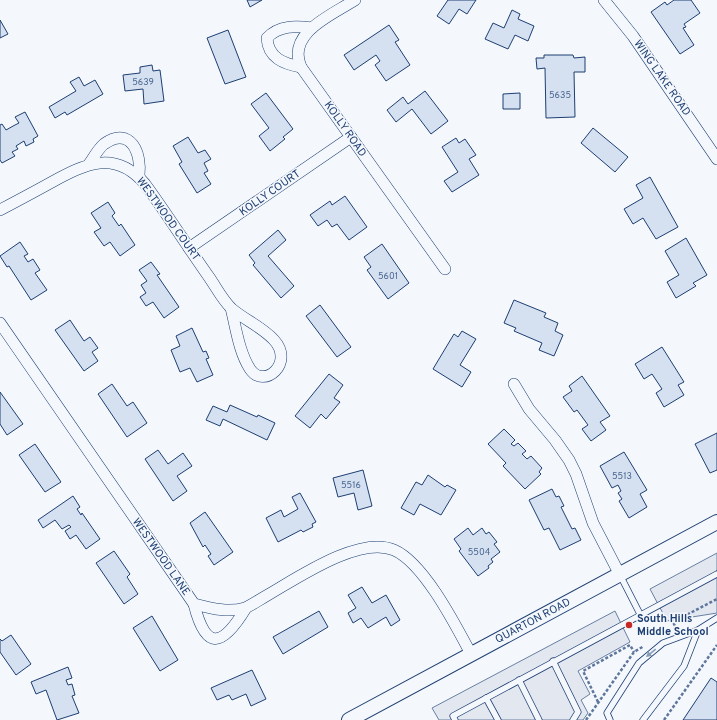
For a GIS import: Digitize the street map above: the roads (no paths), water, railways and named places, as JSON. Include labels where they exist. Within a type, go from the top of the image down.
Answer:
[{"type":"street","name":"KOLLY ROAD","points":[[355,0],[312,28],[303,38],[299,46],[298,60],[301,67],[445,269]]},
{"type":"street","name":"WING LAKE ROAD","points":[[604,0],[633,36],[716,155]]},
{"type":"street","points":[[301,67],[280,61],[272,54],[267,38],[271,33],[282,28],[292,26],[312,28]]},
{"type":"street","name":"KOLLY COURT","points":[[189,248],[351,137]]},
{"type":"street","points":[[89,164],[103,145],[110,141],[122,138],[133,144],[136,149],[140,166],[139,176]]},
{"type":"street","name":"WESTWOOD COURT","points":[[0,210],[74,170],[89,164],[116,164],[125,166],[139,176],[231,308],[275,341],[282,358],[280,366],[274,373],[265,376],[257,375],[251,371],[237,334],[231,308]]},
{"type":"street","name":"WESTWOOD LANE","points":[[0,323],[194,604],[219,610],[246,608],[343,554],[365,548],[381,547],[394,550],[413,564],[440,599],[471,654]]},
{"type":"street","points":[[514,384],[529,409],[555,440],[576,474],[593,523],[620,575]]},
{"type":"street","name":"QUARTON ROAD","points":[[349,720],[717,522]]},
{"type":"street","points":[[194,604],[197,618],[205,634],[216,639],[232,629],[246,608]]},
{"type":"lane","points":[[456,720],[453,716],[717,574]]},
{"type":"lane","points":[[620,575],[641,616]]},
{"type":"lane","points":[[610,720],[607,713],[638,663],[663,643],[698,630],[717,618]]},
{"type":"lane","points":[[643,720],[684,666],[698,630]]},
{"type":"lane","points":[[553,661],[578,712],[573,720]]},
{"type":"lane","points":[[518,680],[539,720]]},
{"type":"lane","points":[[486,698],[498,720]]},
{"type":"place","name":"South Hills Middle School","points":[[629,625]]}]
